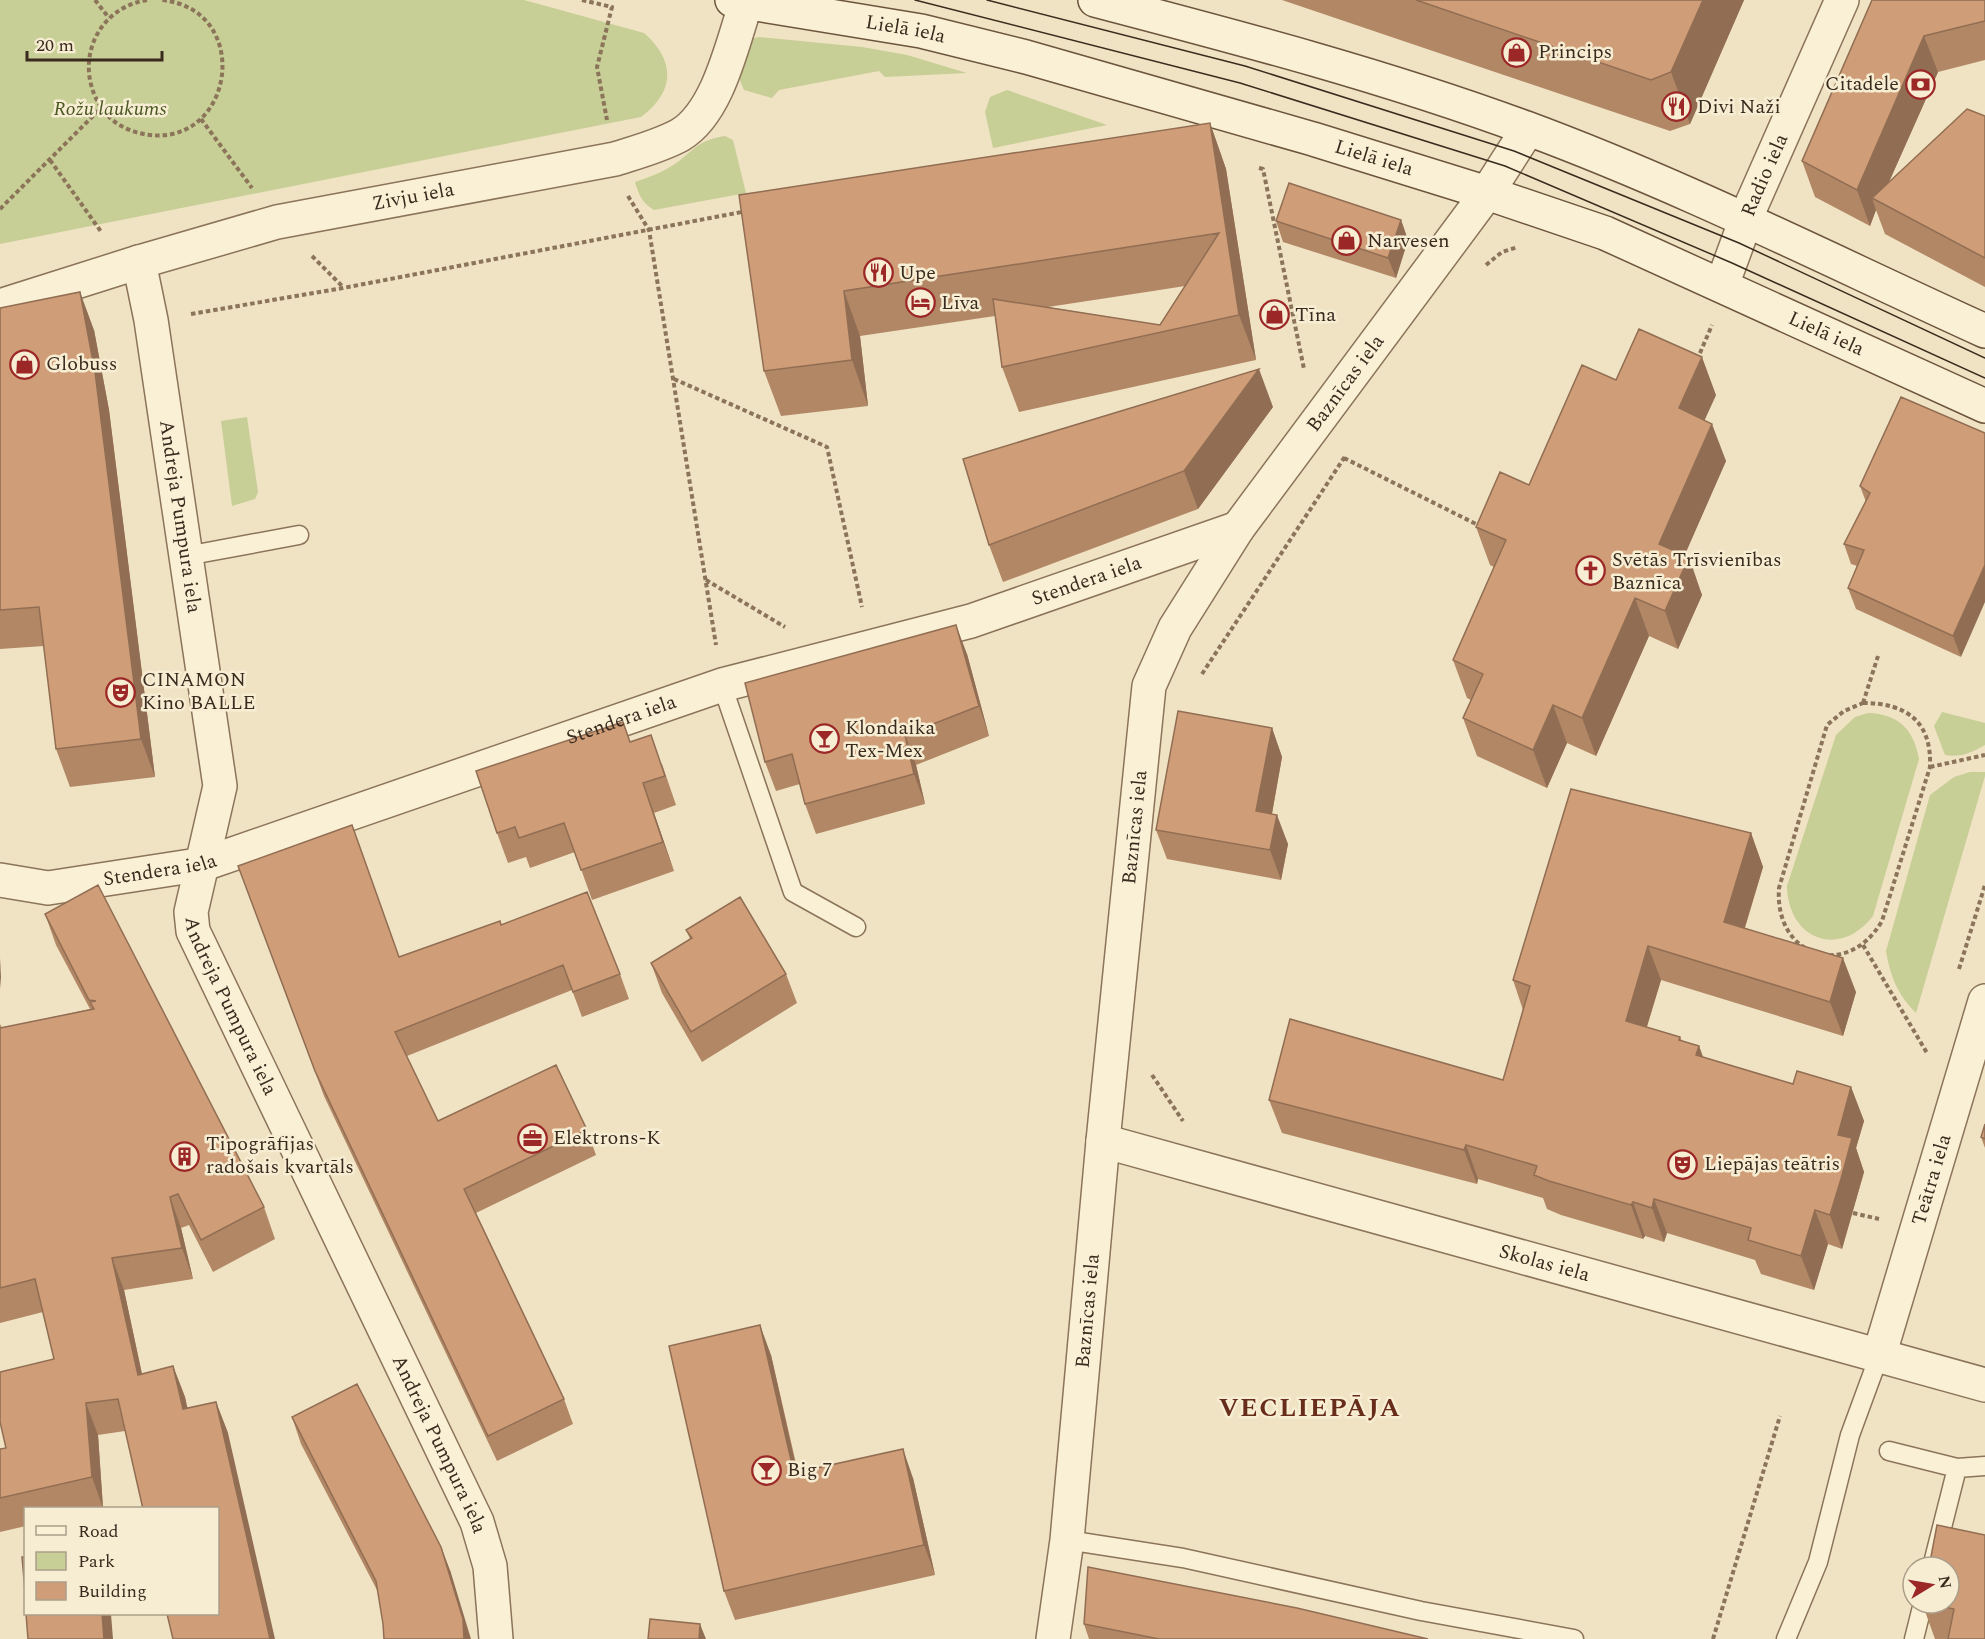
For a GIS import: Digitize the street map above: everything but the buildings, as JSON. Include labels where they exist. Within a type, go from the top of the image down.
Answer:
[{"type":"street","points":[[1095,0],[1299,54],[1418,90],[1528,129],[1633,171],[1985,331]]},
{"type":"street","name":"Radio iela","points":[[1719,301],[1746,221],[1842,0]]},
{"type":"street","name":"Lielā iela","points":[[742,1],[921,32],[1026,57],[1313,139],[1487,193],[1605,234],[1719,301],[1985,406]]},
{"type":"street","name":"Zivju iela","points":[[0,306],[130,264],[277,222],[615,159],[657,146],[683,133],[707,107],[732,48],[742,1]]},
{"type":"street","name":"Baznīcas iela","points":[[1053,1639],[1067,1540],[1103,1141],[1149,686],[1175,628],[1238,528],[1487,193],[1528,129]]},
{"type":"street","name":"Andreja Pumpura iela","points":[[130,264],[151,320],[220,786],[204,864],[191,912],[192,931],[477,1522],[490,1566],[496,1639]]},
{"type":"street","name":"Stendera iela","points":[[0,880],[48,888],[204,864],[722,685],[971,621],[1238,528]]},
{"type":"street","name":"Teātra iela","points":[[1879,1356],[1985,1001]]},
{"type":"street","name":"Skolas iela","points":[[1103,1141],[1985,1385]]},
{"type":"lane","points":[[186,556],[299,535]]},
{"type":"lane","points":[[722,685],[793,892],[856,927]]},
{"type":"lane","points":[[1786,1639],[1818,1562],[1850,1435],[1879,1356]]},
{"type":"lane","points":[[1889,1451],[1957,1468],[1985,1466]]},
{"type":"lane","points":[[1935,1555],[1957,1468]]},
{"type":"lane","points":[[1067,1540],[1183,1558],[1421,1611],[1574,1639]]},
{"type":"lane","points":[[1914,1639],[1920,1615]]},
{"type":"path","points":[[95,0],[109,18]]},
{"type":"path","points":[[147,0],[122,9],[109,18],[96,33],[88,61],[91,90],[101,108],[113,121],[130,131],[148,135],[167,135],[185,129],[201,119],[214,102],[223,82],[224,60],[217,40],[206,21],[189,8],[162,0]]},
{"type":"path","points":[[582,0],[612,7],[597,67],[608,122]]},
{"type":"path","points":[[0,209],[101,108]]},
{"type":"path","points":[[50,160],[130,264]]},
{"type":"path","points":[[1253,165],[1263,169],[1306,379]]},
{"type":"path","points":[[626,195],[649,230],[722,685]]},
{"type":"path","points":[[151,320],[343,288],[754,210]]},
{"type":"path","points":[[1481,270],[1502,252],[1520,246]]},
{"type":"path","points":[[1695,363],[1719,301]]},
{"type":"path","points":[[674,379],[827,447],[864,615]]},
{"type":"path","points":[[1199,677],[1351,449]]},
{"type":"path","points":[[1344,458],[1482,527]]},
{"type":"path","points":[[706,579],[795,633]]},
{"type":"path","points":[[1863,703],[1878,656]]},
{"type":"path","points":[[1863,703],[1897,707],[1913,716],[1924,730],[1931,748],[1930,767],[1882,921],[1874,935],[1863,945],[1850,952],[1835,955],[1819,954],[1803,948],[1790,937],[1781,922],[1777,905],[1779,888],[1827,725],[1844,711],[1863,703]]},
{"type":"path","points":[[1930,767],[1985,755]]},
{"type":"path","points":[[1863,945],[1931,1059]]},
{"type":"path","points":[[1145,1065],[1183,1121],[1193,1124]]},
{"type":"path","points":[[1879,1230],[1882,1219]]},
{"type":"path","points":[[1713,1639],[1780,1416]]},
{"type":"green space","name":"Rožu laukums","points":[[0,0],[524,0],[644,33],[662,54],[667,76],[660,97],[641,117],[0,244]]},
{"type":"green space","points":[[759,37],[862,47],[907,55],[967,73],[885,77],[879,71],[779,90],[772,98],[744,90],[739,78],[746,40]]},
{"type":"green space","points":[[1007,90],[1107,125],[993,148],[985,112],[990,97]]},
{"type":"green space","points":[[725,136],[733,140],[746,193],[654,210],[644,201],[635,182],[669,168],[704,142]]},
{"type":"green space","points":[[247,417],[258,492],[255,499],[232,506],[221,421]]},
{"type":"green space","points":[[1942,712],[1985,723],[1985,745],[1966,754],[1945,755],[1934,726]]},
{"type":"green space","points":[[1868,713],[1888,717],[1903,726],[1913,740],[1919,759],[1873,916],[1860,929],[1846,937],[1832,940],[1806,931],[1796,920],[1790,905],[1787,886],[1836,735],[1855,717]]},
{"type":"green space","points":[[1970,772],[1985,772],[1985,776],[1916,1013],[1896,985],[1886,951],[1930,795],[1954,777]]},
{"type":"tram line","points":[[915,0],[1240,83],[1505,166],[1732,263],[1985,378]]},
{"type":"tram line","points":[[987,0],[1245,66],[1514,151],[1739,243],[1985,358]]},
{"type":"place","name":"Princips","points":[[1517,52]]},
{"type":"place","name":"Citadele","points":[[1920,84]]},
{"type":"place","name":"Divi Naži","points":[[1676,107]]},
{"type":"place","name":"Narvesen","points":[[1346,241]]},
{"type":"place","name":"Upe","points":[[878,273]]},
{"type":"place","name":"Līva","points":[[920,303]]},
{"type":"place","name":"Tīna","points":[[1274,315]]},
{"type":"place","name":"Globuss","points":[[25,364]]},
{"type":"place","name":"Svētās Trīsvienības Baznīca","points":[[1591,571]]},
{"type":"place","name":"CINAMON Kino BALLE","points":[[121,692]]},
{"type":"place","name":"Klondaika Tex-Mex","points":[[824,739]]},
{"type":"place","name":"Elektrons-K","points":[[532,1138]]},
{"type":"place","name":"Tipogrāfijas radošais kvartāls","points":[[185,1156]]},
{"type":"place","name":"Liepājas teātris","points":[[1683,1164]]},
{"type":"place","name":"Big 7","points":[[766,1470]]},
{"type":"district","name":"VECLIEPĀJA","points":[[1310,1408]]}]
